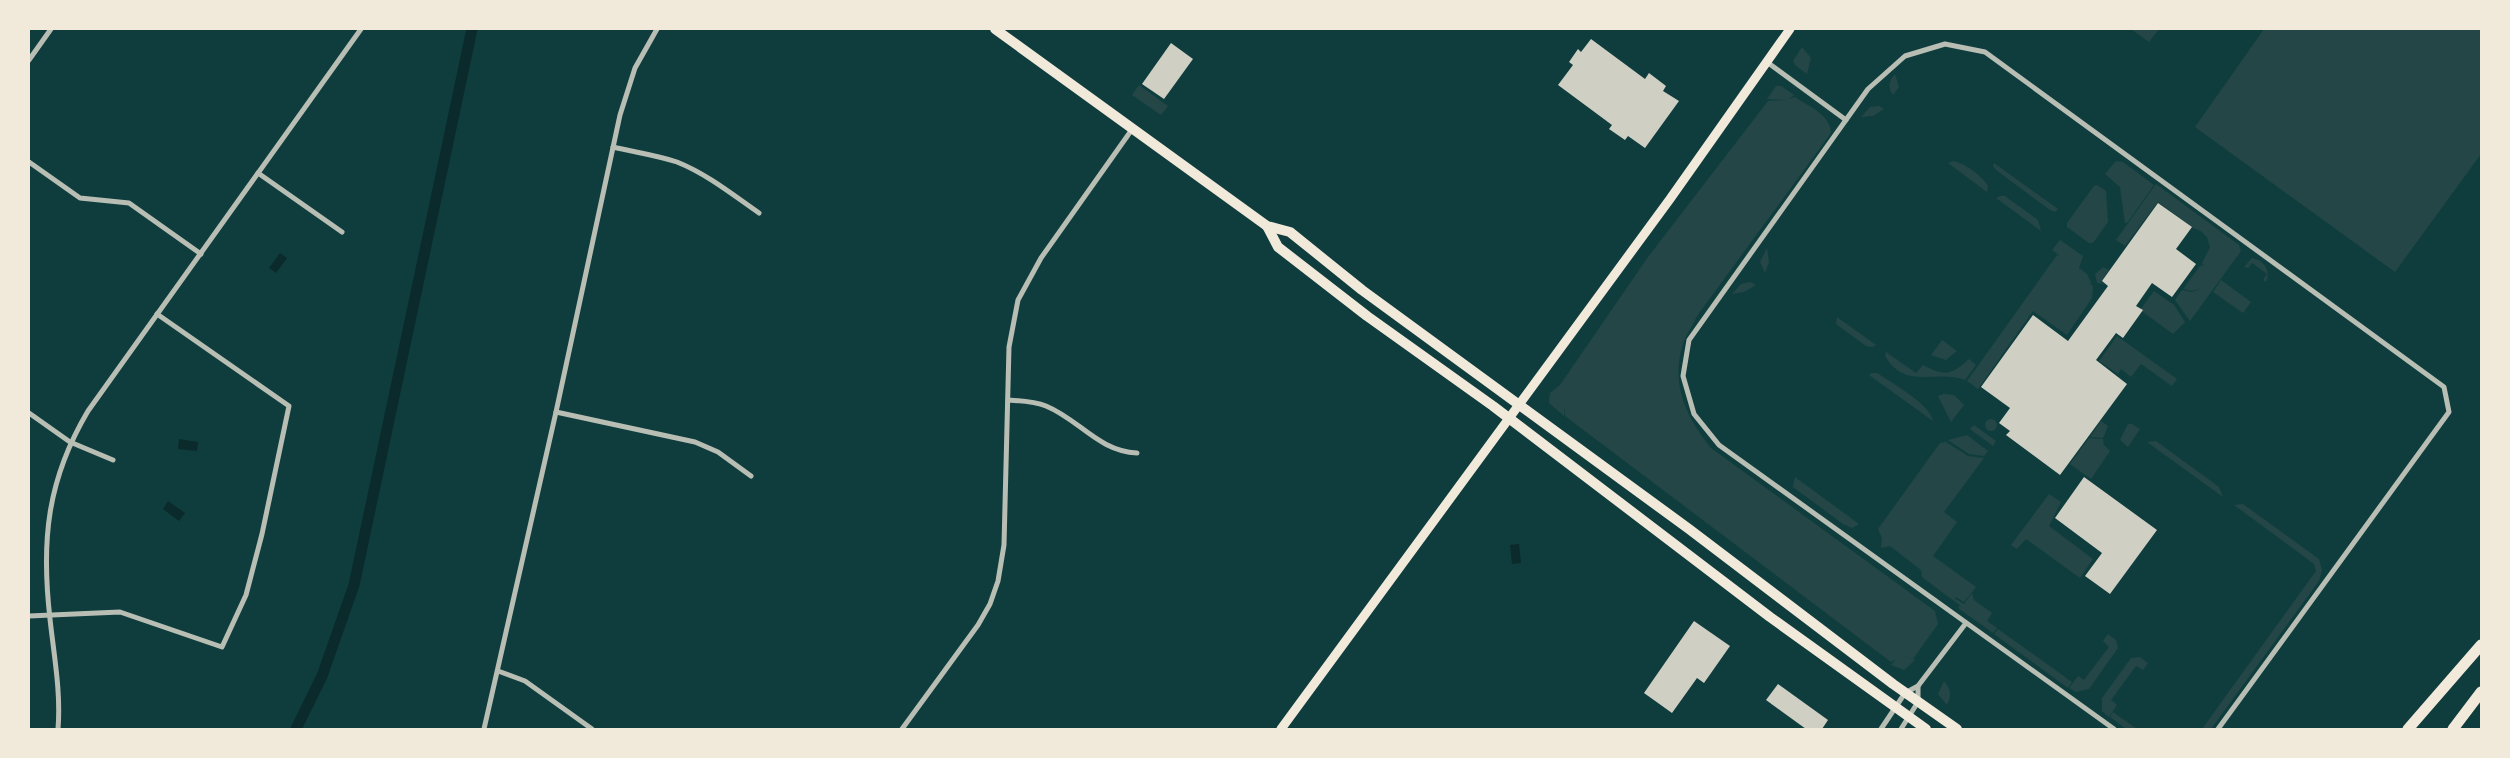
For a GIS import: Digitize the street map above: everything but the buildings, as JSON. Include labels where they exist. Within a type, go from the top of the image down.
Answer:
[{"type":"highway","points":[[2408,729],[2481,645]]},
{"type":"highway","points":[[2453,729],[2481,692]]},
{"type":"main road","points":[[996,29],[1267,226],[1290,232],[1362,290],[1689,529],[1905,693],[1956,729]]},
{"type":"main road","points":[[1281,729],[1670,200],[1790,29]]},
{"type":"main road","points":[[1267,226],[1278,247],[1367,316],[1508,418],[1895,708],[1926,729]]},
{"type":"street","points":[[29,60],[51,29]]},
{"type":"street","points":[[58,729],[59,693],[50,617],[46,535],[50,505],[70,442],[88,411],[361,29]]},
{"type":"street","points":[[484,729],[556,412],[612,147],[629,83],[642,54],[657,29]]},
{"type":"street","points":[[2114,729],[1719,445],[1694,414],[1683,376],[1689,340],[1868,89],[1906,56],[1945,44],[1985,52],[2444,386],[2449,412],[2218,729]]},
{"type":"street","points":[[1767,62],[1846,120]]},
{"type":"street","points":[[902,729],[978,625],[994,593],[1001,569],[1004,545],[1010,331],[1024,285],[1041,258],[1134,128]]},
{"type":"street","points":[[612,147],[660,157],[690,168],[716,183],[759,214]]},
{"type":"street","points":[[29,162],[80,198],[129,203],[201,254]]},
{"type":"street","points":[[258,173],[342,232]]},
{"type":"street","points":[[29,616],[50,617],[82,612],[120,612],[222,647],[246,595],[262,534],[289,406],[157,314]]},
{"type":"street","points":[[1008,400],[1025,401],[1046,406],[1106,446],[1121,452],[1137,453]]},
{"type":"street","points":[[556,412],[695,442],[718,452],[751,476]]},
{"type":"street","points":[[29,413],[70,442],[113,460]]},
{"type":"street","points":[[1880,729],[1905,693],[1918,686],[1966,623]]},
{"type":"street","points":[[498,671],[525,681],[592,729]]},
{"type":"street","points":[[1901,729],[1918,702],[1918,686]]},
{"type":"shaded area","points":[[2131,29],[2159,29],[2149,42]]},
{"type":"shaded area","points":[[2264,29],[2481,29],[2481,154],[2395,272],[2195,127]]},
{"type":"shaded area","points":[[1802,47],[1811,58],[1807,74],[1795,65],[1793,61]]},
{"type":"shaded area","points":[[1895,74],[1899,87],[1893,95],[1890,84]]},
{"type":"shaded area","points":[[1139,85],[1168,106],[1161,115],[1132,95]]},
{"type":"shaded area","points":[[1776,86],[1781,86],[1794,95],[1789,99],[1795,97],[1823,116],[1830,127],[1831,133],[1697,316],[1683,344],[1679,359],[1680,387],[1688,413],[1711,448],[1935,611],[1938,624],[1913,659],[1904,656],[1915,660],[1904,670],[1891,665],[1896,659],[1891,662],[1565,416],[1565,407],[1564,416],[1549,403],[1550,393],[1560,385],[1648,257],[1768,101],[1787,100],[1767,99]]},
{"type":"shaded area","points":[[1879,106],[1884,109],[1873,116],[1861,117],[1870,107]]},
{"type":"shaded area","points":[[1953,161],[1963,164],[1977,174],[1988,186],[1987,192],[1948,163]]},
{"type":"shaded area","points":[[2116,161],[2123,162],[2154,185],[2127,223],[2125,223],[2120,187],[2105,174]]},
{"type":"shaded area","points":[[1994,163],[2058,209],[2055,212],[2050,210],[1996,170],[1993,166]]},
{"type":"shaded area","points":[[2156,184],[2239,245],[2241,251],[2190,321],[2175,300],[2182,290],[2192,292],[2201,288],[2192,291],[2183,289],[2200,266],[2204,265],[2202,263],[2210,247],[2207,237],[2158,202],[2125,246],[2116,240]]},
{"type":"shaded area","points":[[2097,185],[2106,191],[2108,222],[2093,243],[2089,243],[2067,227],[2067,223],[2094,186]]},
{"type":"shaded area","points":[[2005,196],[2038,220],[2041,231],[1996,198]]},
{"type":"shaded area","points":[[2060,240],[2083,256],[2079,268],[2087,274],[2092,284],[2088,282],[2093,286],[2092,298],[2067,335],[2033,311],[1978,389],[1967,381],[2057,255],[2060,256],[2052,250]]},
{"type":"shaded area","points":[[1767,248],[1769,262],[1765,273],[1760,262]]},
{"type":"shaded area","points":[[280,253],[287,258],[276,273],[269,268]]},
{"type":"shaded area","points":[[2252,258],[2260,261],[2267,270],[2268,274],[2266,282],[2263,280],[2267,274],[2252,263],[2248,268],[2244,267]]},
{"type":"shaded area","points":[[2103,267],[2109,270],[2101,282],[2105,284],[2097,283],[2095,274]]},
{"type":"shaded area","points":[[2221,280],[2251,302],[2243,313],[2213,292]]},
{"type":"shaded area","points":[[1750,282],[1756,285],[1744,292],[1732,294],[1741,284]]},
{"type":"shaded area","points":[[2154,291],[2174,305],[2185,322],[2173,334],[2140,310]]},
{"type":"shaded area","points":[[1837,317],[1876,345],[1872,347],[1866,346],[1836,324]]},
{"type":"shaded area","points":[[2117,336],[2177,379],[2172,386],[2141,364],[2131,377],[2121,369],[2118,374],[2099,361]]},
{"type":"shaded area","points":[[1942,340],[1957,351],[1946,360],[1931,355]]},
{"type":"shaded area","points":[[1886,352],[1916,373],[1923,365],[1937,371],[1947,372],[1957,369],[1969,359],[1976,365],[1965,380],[1954,377],[1912,376],[1902,373],[1893,367],[1885,356]]},
{"type":"shaded area","points":[[1877,373],[1918,401],[1926,408],[1933,421],[1869,375]]},
{"type":"shaded area","points":[[1944,394],[1954,395],[1964,405],[1951,422],[1938,396]]},
{"type":"shaded area","points":[[1989,419],[1993,419],[1997,425],[1993,431],[1989,431],[1985,427],[1985,423]]},
{"type":"shaded area","points":[[2101,421],[2108,426],[2103,438],[2090,437]]},
{"type":"shaded area","points":[[2128,424],[2132,424],[2140,429],[2128,447],[2120,440]]},
{"type":"shaded area","points":[[1974,425],[1996,441],[1993,446],[1970,429]]},
{"type":"shaded area","points":[[1967,435],[1988,451],[1984,456],[1969,454],[1948,440]]},
{"type":"shaded area","points":[[2089,438],[2103,439],[2104,445],[2110,451],[2091,479],[2070,464]]},
{"type":"shaded area","points":[[179,439],[198,442],[197,451],[178,449]]},
{"type":"shaded area","points":[[2156,441],[2219,487],[2223,497],[2147,442]]},
{"type":"shaded area","points":[[1946,442],[1968,456],[1984,458],[1944,512],[1957,522],[1933,556],[1976,587],[1964,602],[1956,597],[1954,601],[1922,577],[1921,570],[1890,546],[1881,548],[1882,538],[1878,529],[1940,443]]},
{"type":"shaded area","points":[[1795,477],[1859,524],[1852,528],[1843,524],[1793,487]]},
{"type":"shaded area","points":[[2049,494],[2061,502],[2049,526],[2093,559],[2080,578],[2026,539],[2017,549],[2011,545]]},
{"type":"shaded area","points":[[168,501],[185,513],[179,521],[163,509]]},
{"type":"shaded area","points":[[2243,504],[2319,559],[2322,570],[2319,581],[2211,729],[2202,729],[2316,571],[2314,564],[2234,505]]},
{"type":"shaded area","points":[[1519,544],[1521,563],[1512,564],[1510,545]]},
{"type":"shaded area","points":[[1972,593],[1974,600],[1992,613],[1987,621],[1997,628],[1993,633],[1958,608],[1960,605],[1954,601],[1956,599],[1964,604]]},
{"type":"shaded area","points":[[1998,629],[2072,682],[2068,688],[1994,634]]},
{"type":"shaded area","points":[[2108,634],[2116,640],[2118,648],[2089,689],[2076,692],[2069,688],[2078,676],[2084,680],[2109,647],[2103,641]]},
{"type":"shaded area","points":[[2140,657],[2148,663],[2143,670],[2136,666],[2111,700],[2117,705],[2109,717],[2102,711],[2102,698],[2131,658]]},
{"type":"shaded area","points":[[1944,681],[1950,692],[1947,705],[1938,694]]},
{"type":"shaded area","points":[[2113,712],[2137,729],[2126,729],[2110,717]]},
{"type":"waterway","points":[[296,729],[322,676],[354,585],[472,29]]}]
